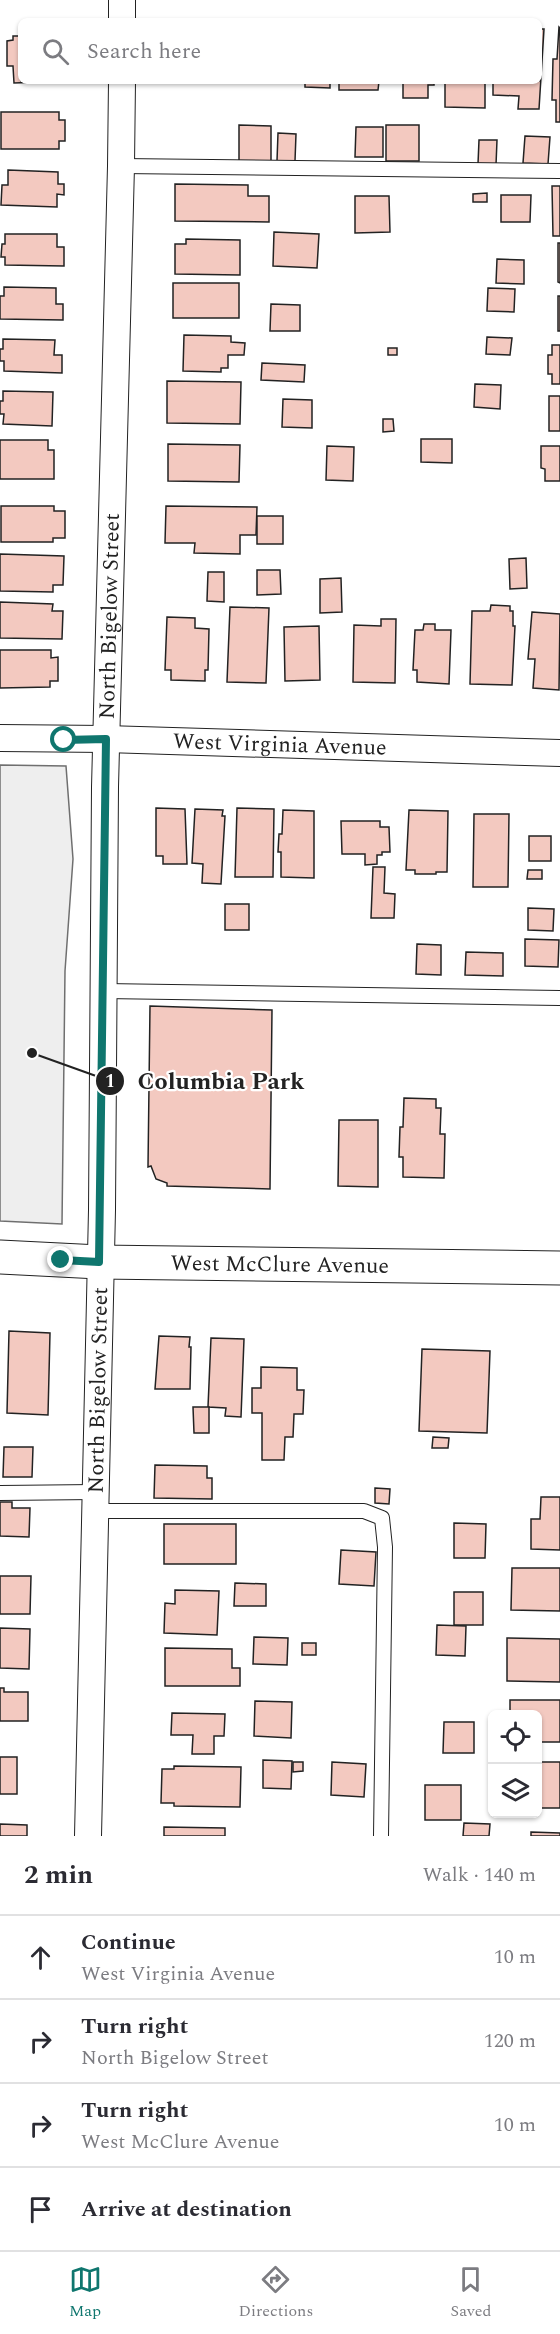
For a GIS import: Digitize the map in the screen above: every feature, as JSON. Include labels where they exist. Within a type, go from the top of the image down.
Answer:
[{"type":"street","points":[[122,0],[122,18]]},
{"type":"street","name":"North Bigelow Street","points":[[88,1836],[104,991],[106,739],[122,84]]},
{"type":"street","name":"West Virginia Avenue","points":[[0,738],[106,739],[560,753]]},
{"type":"street","name":"West McClure Avenue","points":[[0,1257],[99,1262],[560,1268]]},
{"type":"lane","points":[[121,166],[560,171]]},
{"type":"lane","points":[[104,991],[560,998]]},
{"type":"lane","points":[[0,1492],[95,1502],[363,1511],[382,1518],[385,1546],[381,1836]]},
{"type":"shaded area","points":[[0,765],[66,766],[73,859],[65,971],[62,1224],[0,1221]]},
{"type":"building","points":[[559,27],[560,122],[556,122],[556,100],[552,100],[553,59],[557,59]]},
{"type":"building","points":[[542,29],[544,29],[542,61]]},
{"type":"building","points":[[13,36],[18,36],[18,83],[14,83],[13,66],[7,66],[7,41],[13,40]]},
{"type":"building","points":[[305,84],[330,84],[330,88],[305,87]]},
{"type":"building","points":[[339,84],[379,84],[378,90],[339,90]]},
{"type":"building","points":[[403,84],[434,84],[428,85],[428,98],[403,98]]},
{"type":"building","points":[[445,84],[485,84],[485,108],[445,107]]},
{"type":"building","points":[[493,84],[541,84],[539,109],[518,109],[519,96],[493,95]]},
{"type":"building","points":[[1,112],[59,112],[59,120],[65,120],[65,141],[59,141],[59,149],[1,149]]},
{"type":"building","points":[[239,125],[271,126],[271,161],[239,161]]},
{"type":"building","points":[[386,125],[419,125],[419,161],[386,161]]},
{"type":"building","points":[[356,127],[383,127],[383,157],[355,157]]},
{"type":"building","points":[[278,133],[296,134],[295,161],[277,161]]},
{"type":"building","points":[[525,136],[550,137],[548,164],[523,163]]},
{"type":"building","points":[[479,140],[497,140],[496,165],[478,164]]},
{"type":"building","points":[[8,170],[58,172],[58,184],[64,184],[64,195],[57,194],[57,207],[1,205],[2,185],[8,185]]},
{"type":"building","points":[[175,184],[248,185],[248,196],[269,196],[269,222],[175,221]]},
{"type":"building","points":[[552,186],[560,186],[560,236],[553,236]]},
{"type":"building","points":[[487,193],[487,202],[473,202],[473,194]]},
{"type":"building","points":[[501,195],[531,195],[530,222],[501,222]]},
{"type":"building","points":[[355,196],[389,196],[390,232],[355,233]]},
{"type":"building","points":[[274,232],[319,234],[317,268],[273,266]]},
{"type":"building","points":[[5,234],[57,234],[57,247],[64,247],[64,266],[5,265],[5,257],[1,257]]},
{"type":"building","points":[[186,239],[240,240],[240,275],[175,274],[175,244],[186,244]]},
{"type":"building","points":[[558,243],[560,243],[560,283],[558,282]]},
{"type":"building","points":[[497,259],[524,260],[524,284],[496,283]]},
{"type":"building","points":[[173,283],[239,283],[239,318],[173,318]]},
{"type":"building","points":[[4,287],[56,288],[56,304],[63,304],[63,320],[0,319],[0,296],[4,296]]},
{"type":"building","points":[[488,288],[515,289],[514,312],[487,311]]},
{"type":"building","points":[[558,296],[560,296],[560,331],[558,331]]},
{"type":"building","points":[[271,304],[300,305],[300,331],[270,331]]},
{"type":"building","points":[[184,335],[231,336],[231,342],[245,343],[244,355],[228,355],[228,368],[221,368],[221,372],[183,371]]},
{"type":"building","points":[[487,337],[512,338],[510,355],[486,354]]},
{"type":"building","points":[[3,339],[55,340],[54,355],[62,355],[62,373],[4,371],[4,361],[0,361]]},
{"type":"building","points":[[552,345],[560,345],[560,384],[552,384],[552,374],[548,374],[548,355],[552,355]]},
{"type":"building","points":[[388,348],[397,348],[397,355],[388,355]]},
{"type":"building","points":[[262,363],[305,365],[304,382],[261,380]]},
{"type":"building","points":[[167,381],[241,382],[240,424],[167,423]]},
{"type":"building","points":[[475,384],[501,385],[500,409],[474,407]]},
{"type":"building","points":[[3,391],[53,392],[52,426],[3,424],[4,414],[0,414],[0,401],[3,401]]},
{"type":"building","points":[[549,396],[560,396],[560,431],[549,431]]},
{"type":"building","points":[[283,399],[312,400],[312,428],[282,427]]},
{"type":"building","points":[[383,419],[393,419],[394,431],[383,432]]},
{"type":"building","points":[[421,439],[452,439],[452,463],[421,462]]},
{"type":"building","points":[[0,440],[48,440],[48,450],[54,450],[54,479],[0,479]]},
{"type":"building","points":[[168,444],[240,445],[239,482],[168,481]]},
{"type":"building","points":[[327,446],[354,447],[353,481],[326,480]]},
{"type":"building","points":[[541,446],[560,446],[560,481],[545,481],[545,469],[541,468]]},
{"type":"building","points":[[1,506],[54,506],[54,511],[65,511],[65,538],[53,538],[53,542],[1,542]]},
{"type":"building","points":[[166,506],[257,507],[256,535],[240,535],[240,554],[194,553],[195,543],[165,543]]},
{"type":"building","points":[[257,516],[283,516],[283,544],[257,544]]},
{"type":"building","points":[[0,554],[64,556],[63,585],[53,585],[53,592],[0,591]]},
{"type":"building","points":[[526,558],[527,588],[510,589],[509,559]]},
{"type":"building","points":[[257,570],[280,570],[281,594],[257,595]]},
{"type":"building","points":[[208,572],[224,572],[224,602],[207,601]]},
{"type":"building","points":[[341,578],[342,612],[320,613],[320,579]]},
{"type":"building","points":[[0,602],[53,604],[52,611],[63,611],[62,639],[0,638]]},
{"type":"building","points":[[491,605],[510,606],[510,611],[513,611],[513,626],[515,626],[512,685],[470,684],[472,611],[490,611]]},
{"type":"building","points":[[230,607],[269,608],[266,683],[227,682]]},
{"type":"building","points":[[532,612],[560,614],[559,690],[533,688],[535,659],[528,659]]},
{"type":"building","points":[[167,617],[195,618],[195,628],[209,629],[208,670],[205,670],[205,681],[171,680],[171,670],[165,670]]},
{"type":"building","points":[[381,619],[396,619],[395,683],[353,682],[354,625],[381,626]]},
{"type":"building","points":[[424,624],[435,624],[435,630],[451,630],[449,684],[417,682],[417,670],[413,670],[415,630],[423,630]]},
{"type":"building","points":[[319,626],[320,680],[285,681],[284,627]]},
{"type":"building","points":[[0,650],[51,650],[51,658],[58,657],[58,681],[50,681],[50,687],[0,688]]},
{"type":"building","points":[[156,808],[185,809],[187,864],[163,864],[163,856],[156,856]]},
{"type":"building","points":[[237,808],[274,809],[273,877],[235,877]]},
{"type":"building","points":[[195,809],[223,810],[222,816],[225,816],[221,884],[202,883],[203,864],[192,863]]},
{"type":"building","points":[[283,810],[314,811],[314,878],[281,877],[281,852],[278,852],[279,834],[282,834]]},
{"type":"building","points":[[409,810],[448,811],[447,872],[415,874],[415,870],[406,870]]},
{"type":"building","points":[[474,814],[509,814],[508,887],[473,887]]},
{"type":"building","points":[[341,821],[380,821],[380,827],[389,827],[390,852],[377,855],[377,864],[365,865],[365,854],[342,854]]},
{"type":"building","points":[[529,836],[551,836],[551,861],[529,861]]},
{"type":"building","points":[[373,867],[385,867],[384,893],[395,894],[394,918],[371,918]]},
{"type":"building","points":[[528,870],[542,870],[542,879],[527,879]]},
{"type":"building","points":[[225,904],[249,904],[249,930],[225,930]]},
{"type":"building","points":[[528,908],[554,909],[553,931],[528,930]]},
{"type":"building","points":[[525,939],[559,940],[558,967],[525,966]]},
{"type":"building","points":[[417,944],[441,945],[441,975],[416,974]]},
{"type":"building","points":[[466,952],[503,953],[503,976],[465,975]]},
{"type":"building","points":[[150,1006],[272,1010],[270,1189],[167,1186],[167,1183],[156,1179],[151,1166],[148,1167]]},
{"type":"building","points":[[404,1098],[436,1099],[436,1108],[441,1108],[440,1134],[445,1134],[444,1178],[403,1177],[403,1157],[399,1157]]},
{"type":"building","points":[[339,1120],[378,1120],[378,1187],[338,1186]]},
{"type":"building","points":[[9,1331],[50,1333],[48,1415],[7,1413]]},
{"type":"building","points":[[159,1336],[190,1337],[190,1389],[155,1389]]},
{"type":"building","points":[[211,1338],[244,1339],[241,1417],[225,1416],[226,1408],[208,1407]]},
{"type":"building","points":[[422,1349],[490,1351],[487,1433],[419,1431]]},
{"type":"building","points":[[261,1367],[297,1368],[297,1390],[304,1390],[303,1414],[294,1414],[293,1437],[285,1437],[284,1460],[262,1460],[262,1413],[252,1413],[252,1388],[261,1388]]},
{"type":"building","points":[[193,1407],[209,1407],[209,1433],[194,1433]]},
{"type":"building","points":[[433,1437],[449,1438],[448,1448],[432,1448]]},
{"type":"building","points":[[4,1447],[33,1447],[32,1477],[3,1477]]},
{"type":"building","points":[[155,1465],[207,1466],[207,1478],[212,1478],[212,1499],[154,1498]]},
{"type":"building","points":[[375,1488],[390,1489],[389,1504],[375,1503]]},
{"type":"building","points":[[541,1497],[560,1497],[560,1550],[531,1549],[531,1519],[540,1519]]},
{"type":"building","points":[[0,1502],[12,1502],[12,1508],[30,1508],[29,1537],[0,1536]]},
{"type":"building","points":[[454,1523],[486,1524],[485,1558],[454,1558]]},
{"type":"building","points":[[164,1524],[236,1524],[236,1564],[164,1564]]},
{"type":"building","points":[[341,1550],[376,1552],[374,1586],[339,1584]]},
{"type":"building","points":[[512,1568],[560,1568],[560,1611],[511,1610]]},
{"type":"building","points":[[0,1576],[31,1576],[30,1614],[0,1614]]},
{"type":"building","points":[[235,1583],[266,1584],[266,1606],[234,1606]]},
{"type":"building","points":[[175,1590],[219,1591],[217,1635],[164,1633],[165,1603],[175,1604]]},
{"type":"building","points":[[454,1592],[483,1592],[483,1625],[454,1625]]},
{"type":"building","points":[[437,1625],[466,1626],[465,1656],[436,1655]]},
{"type":"building","points":[[0,1628],[30,1629],[29,1669],[0,1668]]},
{"type":"building","points":[[254,1637],[288,1638],[287,1665],[253,1664]]},
{"type":"building","points":[[507,1638],[560,1639],[560,1682],[507,1681]]},
{"type":"building","points":[[302,1643],[316,1643],[316,1655],[302,1655]]},
{"type":"building","points":[[165,1648],[232,1649],[232,1668],[240,1668],[240,1686],[165,1686]]},
{"type":"building","points":[[0,1688],[4,1688],[4,1692],[28,1692],[28,1721],[0,1721]]},
{"type":"building","points":[[510,1700],[560,1700],[560,1742],[542,1742],[542,1710],[510,1710]]},
{"type":"building","points":[[255,1701],[292,1702],[291,1738],[254,1736]]},
{"type":"building","points":[[172,1713],[225,1714],[224,1736],[214,1736],[214,1754],[192,1754],[193,1735],[171,1735]]},
{"type":"building","points":[[444,1722],[474,1722],[474,1753],[443,1753]]},
{"type":"building","points":[[0,1757],[17,1757],[17,1794],[0,1794]]},
{"type":"building","points":[[263,1760],[292,1761],[291,1789],[263,1788]]},
{"type":"building","points":[[293,1762],[303,1762],[303,1771],[293,1772]]},
{"type":"building","points":[[332,1762],[366,1764],[364,1797],[331,1795]]},
{"type":"building","points":[[542,1762],[560,1762],[560,1808],[542,1808]]},
{"type":"building","points":[[174,1766],[241,1767],[240,1807],[174,1806],[174,1803],[161,1803],[162,1769],[174,1769]]},
{"type":"building","points":[[425,1785],[461,1785],[461,1820],[425,1820]]},
{"type":"building","points":[[464,1823],[490,1824],[489,1836],[463,1836]]},
{"type":"building","points":[[0,1824],[27,1825],[27,1836],[0,1836]]},
{"type":"building","points":[[164,1827],[225,1828],[225,1836],[164,1836]]},
{"type":"building","points":[[531,1832],[560,1833],[560,1836],[531,1836]]},
{"type":"place","name":"Columbia Park","points":[[32,1053]]},
{"type":"route","points":[[61,1260],[99,1262],[102,1210],[106,739],[64,740]]}]
